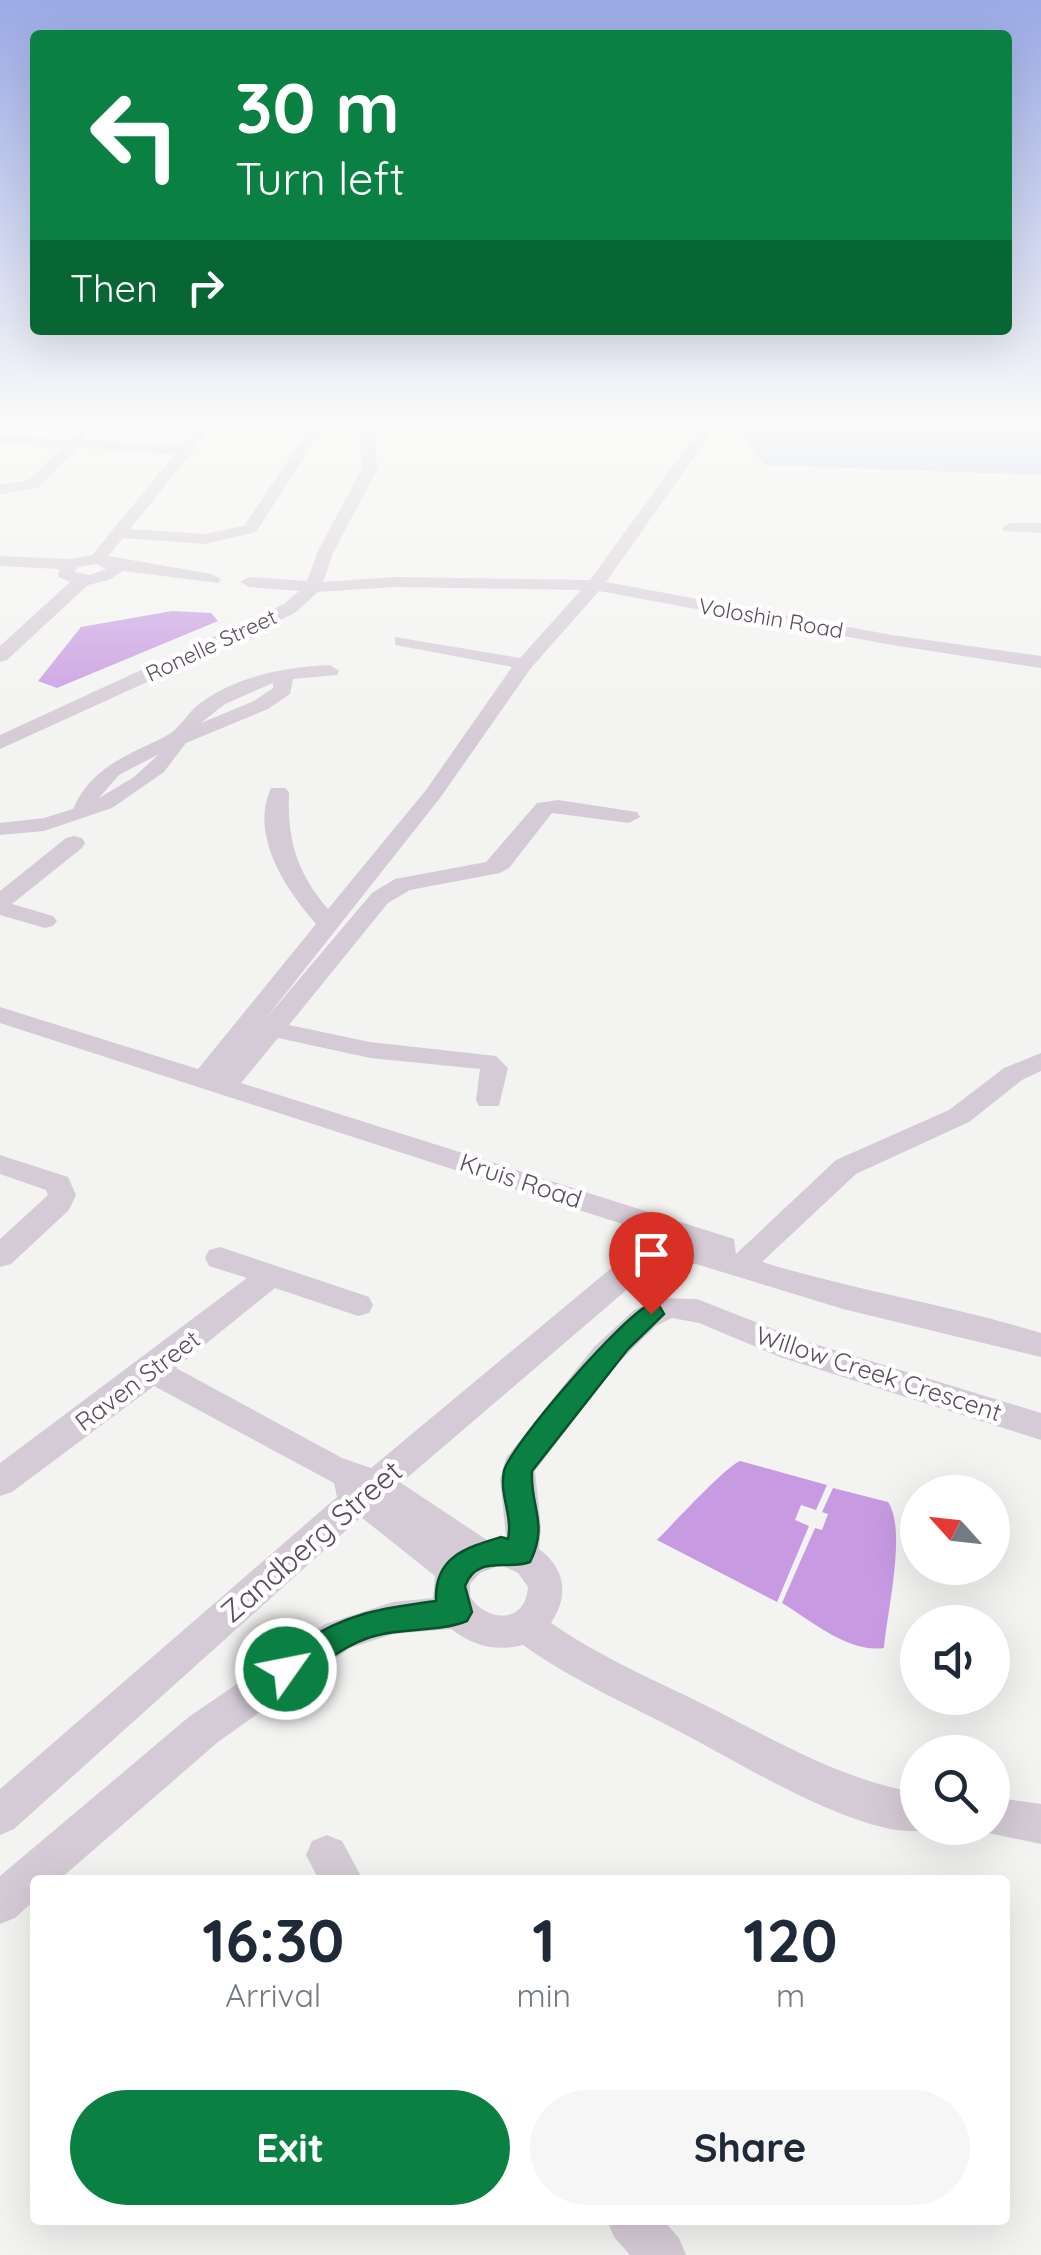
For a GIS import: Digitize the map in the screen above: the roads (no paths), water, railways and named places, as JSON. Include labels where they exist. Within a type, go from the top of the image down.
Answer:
[{"type":"street","points":[[0,656],[72,572],[96,559],[118,533],[219,538],[245,531]]},
{"type":"street","name":"Ronelle Street","points":[[0,743],[290,608],[313,586],[337,531]]},
{"type":"street","points":[[215,1081],[327,923],[433,794],[524,664],[595,585],[634,531]]},
{"type":"street","points":[[96,559],[112,570]]},
{"type":"street","points":[[0,561],[72,572]]},
{"type":"street","points":[[0,569],[112,570]]},
{"type":"street","name":"Voloshin Road","points":[[112,570],[181,575],[230,585],[595,585],[1041,662]]},
{"type":"street","points":[[930,644],[973,638],[1041,648]]},
{"type":"street","points":[[401,642],[524,664]]},
{"type":"street","points":[[1,829],[57,821],[82,812],[88,794],[106,774],[259,707],[283,690],[283,675],[330,671]]},
{"type":"street","points":[[278,792],[276,831],[283,863],[297,888],[327,923]]},
{"type":"street","points":[[215,1081],[273,1030],[380,898],[395,888],[492,868],[507,856],[545,808],[558,806],[629,818]]},
{"type":"street","points":[[0,905],[74,842]]},
{"type":"street","points":[[0,905],[46,921]]},
{"type":"street","name":"Kruis Road","points":[[0,1015],[1041,1345]]},
{"type":"street","points":[[273,1030],[370,1050],[487,1062],[494,1068],[489,1100]]},
{"type":"street","points":[[751,1255],[802,1203],[846,1167],[959,1116],[1013,1074],[1041,1061]]},
{"type":"street","points":[[0,1164],[58,1184],[62,1196],[0,1256]]},
{"type":"street","points":[[622,1212],[633,1237],[626,1272]]},
{"type":"street","name":"Zandberg Street","points":[[0,1815],[368,1491],[626,1272],[661,1255],[696,1254],[843,1298],[1008,1334]]},
{"type":"street","points":[[220,1258],[358,1305]]},
{"type":"street","name":"Raven Street","points":[[0,1482],[152,1370],[271,1275]]},
{"type":"street","name":"Willow Creek Crescent","points":[[520,1554],[526,1522],[517,1490],[518,1468],[619,1342],[651,1314],[663,1309],[691,1310],[787,1348],[964,1397],[1041,1427]]},
{"type":"street","points":[[152,1370],[368,1491],[467,1563]]},
{"type":"street","points":[[501,1550],[520,1554],[540,1570],[545,1582],[543,1606],[525,1626],[508,1632],[490,1633],[472,1627],[451,1602],[450,1586],[467,1563],[501,1550]]},
{"type":"street","points":[[34,1875],[204,1728],[338,1636],[370,1623],[457,1612]]},
{"type":"street","points":[[525,1626],[610,1678],[779,1766],[869,1806],[900,1810]]},
{"type":"street","points":[[1010,1820],[1041,1824]]},
{"type":"street","points":[[0,1904],[30,1878]]},
{"type":"street","points":[[635,2225],[662,2255]]}]
